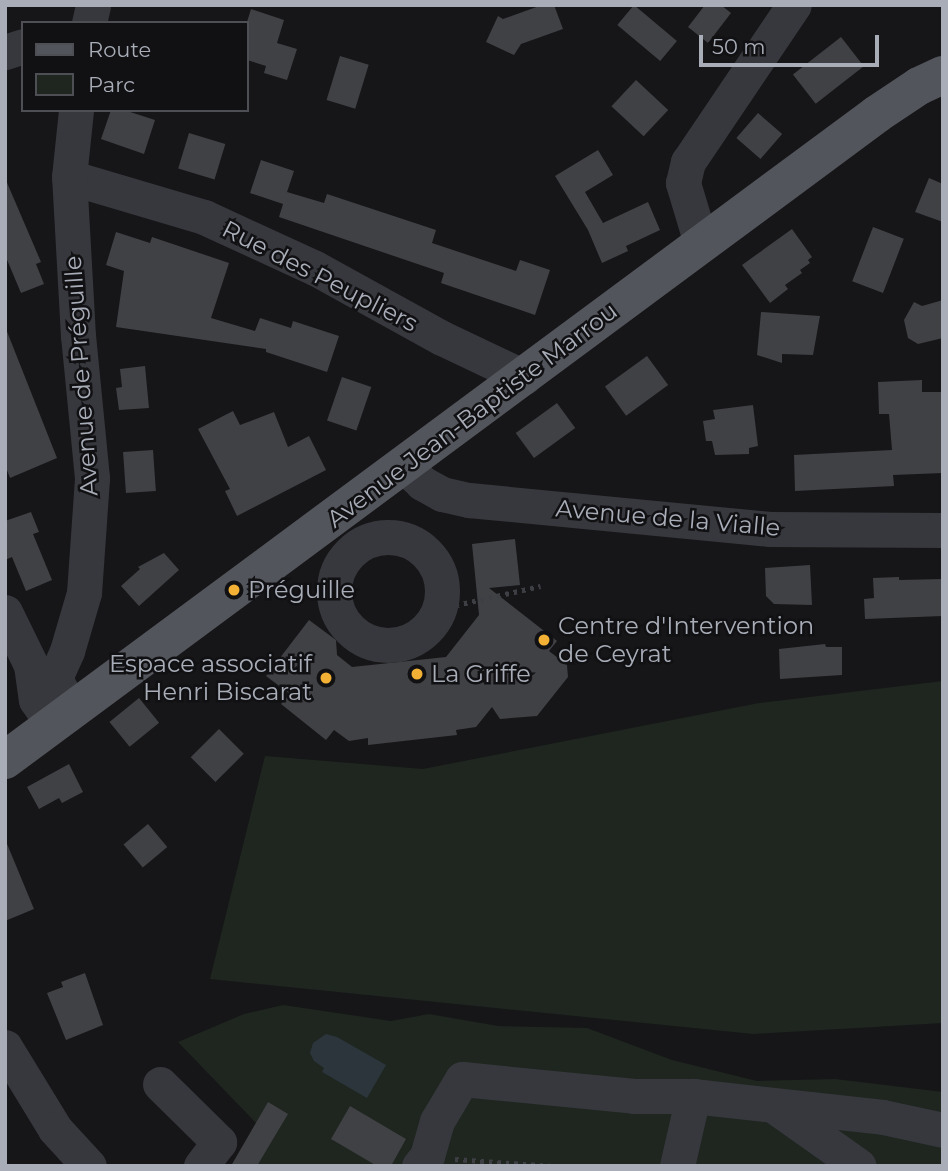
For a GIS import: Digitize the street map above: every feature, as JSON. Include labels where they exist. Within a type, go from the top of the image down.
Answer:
[{"type":"main road","name":"Avenue Jean-Baptiste Marrou","points":[[5,760],[413,474],[524,377],[701,243],[877,114],[919,86],[943,75]]},
{"type":"street","points":[[701,243],[682,183],[688,162],[794,5]]},
{"type":"street","name":"Avenue de Préguille","points":[[43,672],[67,650],[84,593],[92,478],[78,335],[69,177],[76,112]]},
{"type":"street","name":"Rue des Peupliers","points":[[69,177],[204,217],[315,268],[443,338],[524,377]]},
{"type":"street","points":[[409,541],[413,474]]},
{"type":"street","name":"Avenue de la Vialle","points":[[413,474],[442,494],[468,500],[770,529],[943,530]]},
{"type":"street","points":[[384,536],[409,541],[426,552],[438,569],[442,591],[439,609],[421,634],[408,642],[383,646],[359,638],[347,627],[337,610],[333,592],[335,576],[352,550],[368,540],[384,536]]},
{"type":"street","points":[[5,612],[43,672],[64,696],[61,719]]},
{"type":"street","points":[[5,1047],[55,1129],[89,1166]]},
{"type":"street","points":[[423,1161],[438,1121],[462,1079],[634,1096],[693,1097],[883,1117],[943,1130]]},
{"type":"street","points":[[160,1084],[219,1142],[201,1166]]},
{"type":"street","points":[[677,1166],[693,1097]]},
{"type":"street","points":[[774,1106],[859,1166]]},
{"type":"path","points":[[439,609],[540,586]]},
{"type":"path","points":[[423,1161],[553,1166]]},
{"type":"green space","points":[[943,681],[943,1023],[753,1034],[210,979],[265,756],[423,769],[759,703]]},
{"type":"green space","points":[[283,1005],[391,1021],[429,1014],[498,1026],[587,1028],[672,1060],[757,1081],[835,1079],[943,1092],[943,1166],[231,1166],[256,1123],[178,1042],[244,1014]]},
{"type":"shaded area","points":[[326,1034],[337,1037],[386,1065],[367,1098],[322,1072],[324,1068],[314,1061],[310,1053],[313,1043]]},
{"type":"building","points":[[542,5],[554,5],[563,29],[521,44],[514,55],[486,42],[498,16],[503,19]]},
{"type":"building","points":[[634,5],[677,41],[660,61],[617,25]]},
{"type":"building","points":[[705,5],[721,5],[731,13],[708,43],[688,27]]},
{"type":"building","points":[[251,9],[284,20],[277,43],[297,49],[287,80],[264,73],[266,66],[248,60],[247,21]]},
{"type":"building","points":[[841,37],[864,66],[816,104],[793,75]]},
{"type":"building","points":[[340,56],[369,65],[355,109],[327,100]]},
{"type":"building","points":[[636,80],[668,110],[644,136],[611,106]]},
{"type":"building","points":[[110,112],[130,112],[155,120],[144,154],[101,139]]},
{"type":"building","points":[[758,113],[782,134],[761,159],[736,138]]},
{"type":"building","points":[[189,133],[225,144],[215,179],[178,168]]},
{"type":"building","points":[[598,150],[613,175],[585,192],[603,223],[648,202],[660,230],[626,246],[628,251],[602,263],[588,230],[555,176]]},
{"type":"building","points":[[261,160],[294,171],[287,192],[324,203],[327,194],[436,230],[432,243],[516,271],[520,260],[550,270],[535,315],[441,283],[444,273],[279,217],[283,204],[250,193]]},
{"type":"building","points":[[5,178],[41,262],[36,264],[44,284],[21,293],[5,255]]},
{"type":"building","points":[[929,178],[943,184],[943,222],[915,212]]},
{"type":"building","points":[[873,227],[904,239],[883,293],[852,281]]},
{"type":"building","points":[[792,229],[812,257],[808,260],[810,263],[800,270],[802,273],[785,285],[788,289],[770,303],[742,265]]},
{"type":"building","points":[[116,232],[150,243],[152,237],[229,263],[211,318],[255,331],[260,318],[291,328],[293,321],[339,336],[327,372],[266,352],[266,349],[116,327],[124,271],[106,265]]},
{"type":"building","points":[[943,300],[943,338],[918,344],[908,338],[904,320],[914,302],[922,306]]},
{"type":"building","points":[[761,312],[820,316],[813,355],[782,354],[782,363],[757,355]]},
{"type":"building","points":[[6,329],[57,458],[10,478],[5,465]]},
{"type":"building","points":[[647,356],[668,385],[626,416],[605,387]]},
{"type":"building","points":[[145,366],[149,408],[119,410],[116,388],[122,387],[120,369]]},
{"type":"building","points":[[342,377],[371,387],[356,431],[327,420]]},
{"type":"building","points":[[922,380],[922,392],[943,392],[943,473],[893,475],[894,486],[795,491],[794,455],[892,450],[889,414],[879,414],[878,382]]},
{"type":"building","points":[[557,403],[575,428],[534,458],[516,433]]},
{"type":"building","points":[[753,405],[758,446],[749,448],[749,454],[715,455],[712,441],[706,441],[703,421],[715,419],[713,410]]},
{"type":"building","points":[[233,411],[240,425],[274,412],[288,447],[309,436],[326,470],[237,516],[225,491],[230,489],[198,429]]},
{"type":"building","points":[[153,450],[156,491],[126,493],[123,452]]},
{"type":"building","points":[[31,512],[39,532],[33,534],[52,580],[26,591],[12,557],[5,560],[5,521]]},
{"type":"building","name":"La Griffe","points":[[515,539],[520,585],[489,588],[557,641],[549,651],[567,665],[568,677],[537,716],[500,719],[492,707],[476,727],[456,730],[457,735],[368,745],[368,738],[349,741],[334,730],[326,740],[281,704],[290,694],[266,676],[309,620],[336,640],[337,655],[352,667],[446,657],[479,615],[472,544]]},
{"type":"building","points":[[164,553],[179,570],[139,606],[121,586],[140,569],[138,567]]},
{"type":"building","points":[[810,565],[812,605],[774,604],[766,596],[765,568]]},
{"type":"building","points":[[899,577],[899,580],[943,579],[943,616],[865,619],[864,599],[874,598],[873,578]]},
{"type":"building","points":[[825,644],[826,647],[842,647],[842,675],[780,679],[779,649]]},
{"type":"building","points":[[139,698],[159,723],[130,747],[109,722]]},
{"type":"building","points":[[219,729],[244,754],[215,782],[191,757]]},
{"type":"building","points":[[69,764],[83,792],[62,803],[59,798],[39,809],[27,787]]},
{"type":"building","points":[[148,824],[167,847],[143,868],[123,845]]},
{"type":"building","points":[[5,839],[34,909],[5,921]]},
{"type":"building","points":[[85,973],[103,1025],[66,1040],[47,993],[63,987],[61,982]]},
{"type":"building","points":[[268,1102],[288,1114],[257,1166],[231,1166]]},
{"type":"building","points":[[350,1106],[406,1139],[391,1166],[377,1166],[331,1139]]},
{"type":"place","name":"Préguille","points":[[234,590]]},
{"type":"place","name":"Centre d'Intervention de Ceyrat","points":[[544,640]]},
{"type":"place","name":"La Griffe","points":[[417,674]]},
{"type":"place","name":"Espace associatif Henri Biscarat","points":[[326,678]]}]
